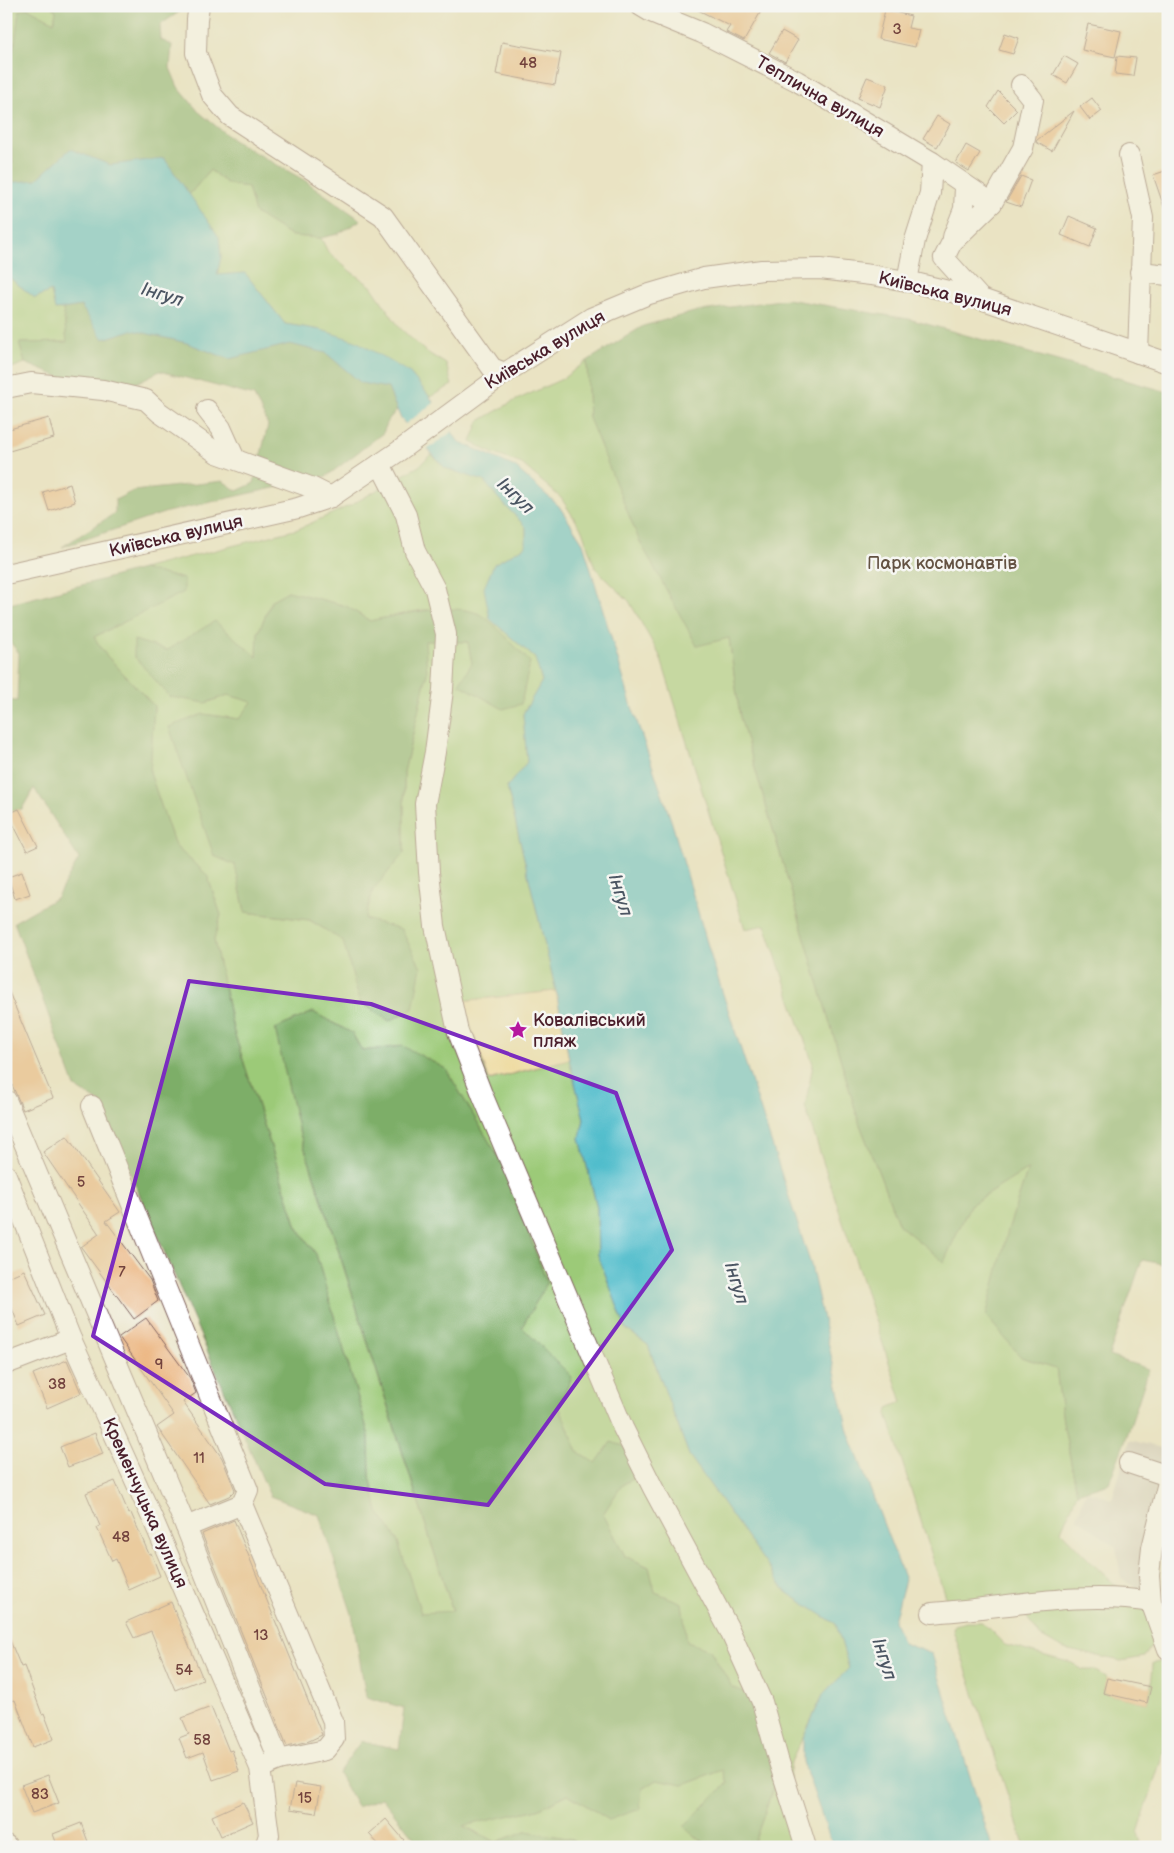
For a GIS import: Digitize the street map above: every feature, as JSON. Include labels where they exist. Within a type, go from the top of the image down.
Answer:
[{"type":"street","points":[[200,6],[197,19],[196,52],[212,96],[230,116],[383,216],[492,368],[505,373]]},
{"type":"street","name":"Теплична вулиця","points":[[641,6],[702,33],[797,80],[932,162],[965,187],[992,203]]},
{"type":"street","points":[[952,242],[992,203],[1023,148],[1033,100],[1022,84]]},
{"type":"street","points":[[1130,155],[1143,218],[1138,353]]},
{"type":"street","points":[[907,281],[915,240],[930,193],[932,162]]},
{"type":"street","points":[[965,187],[964,209],[944,258],[981,299]]},
{"type":"street","name":"Київська вулиця","points":[[6,574],[298,508],[330,496],[399,451],[480,390],[591,318],[646,295],[704,278],[762,270],[820,269],[907,281],[981,299],[1168,363]]},
{"type":"street","points":[[1140,272],[1168,275]]},
{"type":"street","points":[[6,388],[31,383],[103,390],[146,400],[159,412],[217,453],[330,496]]},
{"type":"street","points":[[207,410],[220,428],[235,459]]},
{"type":"street","points":[[380,464],[406,515],[415,551],[435,589],[446,634],[443,690],[435,752],[425,804],[429,872],[435,926],[458,1032],[482,1094],[623,1428],[729,1629],[762,1702],[806,1847]]},
{"type":"street","points":[[6,1100],[186,1526],[279,1760]]},
{"type":"street","points":[[92,1106],[248,1490],[242,1504],[186,1526]]},
{"type":"street","name":"Кременчуцька вулиця","points":[[6,1175],[71,1339],[154,1522],[260,1768],[267,1841]]},
{"type":"street","points":[[6,1364],[71,1339]]},
{"type":"street","points":[[1129,1463],[1168,1476]]},
{"type":"street","points":[[1168,1482],[1152,1548],[1149,1575],[1151,1602],[1168,1649]]},
{"type":"street","points":[[242,1504],[333,1721],[334,1740],[325,1750],[279,1760],[260,1768]]},
{"type":"street","points":[[932,1613],[1103,1598],[1151,1602]]},
{"type":"highlighted area","points":[[189,981],[371,1004],[616,1093],[672,1250],[488,1505],[325,1484],[93,1336]]},
{"type":"shaded area","points":[[1130,1440],[1165,1449],[1144,1542],[1143,1592],[1121,1579],[1116,1547],[1077,1518],[1086,1491],[1112,1499]]},
{"type":"green space","points":[[6,6],[52,6],[56,11],[54,22],[28,8],[19,11],[15,43],[6,75]]},
{"type":"green space","points":[[52,6],[182,6],[182,10],[160,25],[161,40],[172,45],[170,68],[178,87],[199,112],[233,140],[304,180],[361,220],[338,234],[321,238],[292,236],[255,213],[248,187],[228,184],[210,170],[189,195],[164,158],[110,165],[70,149],[36,180],[6,183],[6,166],[13,163],[6,75],[15,43],[19,11],[28,8],[54,22],[56,11]]},
{"type":"green space","points":[[6,93],[13,163],[6,166]]},
{"type":"green space","points":[[210,170],[228,184],[248,187],[255,213],[292,236],[321,238],[328,252],[371,286],[400,328],[425,351],[446,364],[452,385],[430,397],[410,373],[321,330],[285,324],[245,273],[217,275],[221,257],[219,237],[189,195]]},
{"type":"green space","points":[[6,275],[35,298],[51,291],[55,310],[63,309],[67,342],[19,343],[25,363],[6,370]]},
{"type":"green space","name":"Парк космонавтів","points":[[787,299],[909,319],[1168,392],[1168,1265],[1142,1260],[1109,1356],[1149,1369],[1109,1483],[1077,1493],[1063,1422],[1056,1368],[1021,1357],[986,1316],[1008,1230],[1028,1169],[970,1205],[944,1262],[899,1225],[859,1122],[740,717],[729,638],[697,646],[639,540],[589,418],[587,361],[643,326],[694,312]]},
{"type":"green space","points":[[81,306],[104,339],[132,330],[187,343],[229,359],[290,344],[326,353],[361,383],[388,388],[397,410],[389,419],[383,433],[327,476],[167,512],[62,547],[115,513],[115,500],[133,491],[223,481],[237,491],[254,483],[268,425],[254,396],[160,371],[128,387],[74,383],[25,363],[19,343],[67,342],[63,309]]},
{"type":"green space","points":[[587,361],[589,418],[729,637],[740,717],[859,1122],[899,1225],[944,1261],[970,1205],[1028,1169],[1008,1230],[1021,1357],[1056,1368],[1063,1422],[1077,1493],[1061,1531],[1105,1575],[1152,1616],[1154,1642],[1144,1657],[1121,1661],[1064,1649],[1040,1636],[1026,1616],[1010,1604],[956,1607],[946,1600],[887,1414],[888,1408],[902,1402],[805,1107],[813,1064],[765,925],[745,929],[660,656],[629,601],[595,568],[582,530],[561,498],[522,464],[492,453],[471,442],[479,421],[512,402],[562,379]]},
{"type":"green space","points":[[431,454],[445,468],[484,481],[526,527],[526,546],[494,564],[490,619],[536,659],[542,681],[523,714],[527,762],[507,787],[556,991],[462,1001],[489,1080],[569,1059],[584,1119],[580,1138],[597,1207],[598,1255],[626,1329],[648,1345],[689,1455],[786,1592],[836,1624],[849,1668],[823,1695],[791,1762],[786,1798],[803,1847],[728,1847],[754,1843],[774,1786],[769,1750],[776,1705],[732,1687],[710,1650],[686,1642],[682,1603],[655,1592],[649,1567],[625,1556],[603,1514],[622,1485],[637,1477],[611,1442],[596,1464],[578,1452],[559,1406],[571,1377],[522,1327],[403,1046],[362,1051],[352,1033],[298,1128],[453,1612],[421,1613],[397,1539],[378,1512],[370,1476],[369,1436],[316,1255],[297,1227],[233,1029],[214,940],[221,915],[207,875],[175,846],[150,773],[154,706],[105,654],[94,637],[183,592],[184,579],[142,569],[298,529],[351,505],[419,466]],"holes":[[[288,591],[346,606],[370,621],[422,610],[465,610],[485,617],[503,709],[472,663],[468,642],[424,640],[427,673],[404,772],[404,852],[373,890],[365,919],[360,1002],[343,940],[309,920],[245,912],[203,714],[239,719],[253,702],[228,695],[206,703],[135,641],[167,650],[257,657],[258,633],[272,600]]]},
{"type":"green space","points":[[142,569],[184,579],[184,592],[94,637],[105,654],[154,706],[150,773],[175,846],[207,875],[221,915],[214,940],[233,1029],[297,1227],[316,1254],[369,1436],[370,1476],[378,1512],[397,1539],[421,1613],[453,1611],[298,1128],[275,1029],[313,1012],[352,1033],[362,1051],[403,1046],[446,1069],[503,1165],[547,1283],[522,1327],[572,1377],[559,1406],[578,1452],[596,1463],[611,1442],[624,1446],[637,1476],[622,1485],[603,1514],[625,1556],[649,1567],[655,1592],[682,1603],[687,1642],[710,1650],[732,1687],[776,1705],[769,1750],[774,1786],[754,1843],[728,1847],[708,1847],[684,1826],[727,1783],[723,1770],[683,1785],[656,1780],[642,1789],[640,1809],[609,1820],[568,1794],[538,1809],[463,1826],[496,1842],[526,1831],[572,1839],[578,1847],[421,1847],[382,1798],[357,1807],[338,1773],[361,1741],[399,1749],[404,1708],[366,1697],[352,1614],[319,1515],[270,1496],[100,1103],[75,1087],[14,922],[56,898],[79,859],[34,788],[22,809],[6,812],[6,700],[17,701],[19,653],[10,642],[6,605]]},
{"type":"green space","points":[[288,591],[346,606],[370,621],[430,610],[446,609],[475,612],[492,623],[530,662],[521,704],[503,709],[459,684],[472,663],[468,642],[425,641],[427,673],[404,772],[404,853],[373,890],[365,919],[401,929],[421,967],[413,1009],[389,1021],[360,1002],[343,941],[310,920],[245,912],[235,865],[214,856],[169,727],[203,714],[239,719],[252,702],[228,695],[206,703],[170,697],[134,656],[134,640],[167,650],[215,621],[257,657],[258,633],[272,600]]},
{"type":"green space","points":[[966,1622],[982,1622],[1005,1645],[1072,1663],[1083,1670],[1094,1670],[1107,1678],[1103,1693],[1147,1703],[1151,1687],[1153,1664],[1164,1660],[1168,1664],[1168,1737],[1138,1833],[1142,1847],[1025,1847],[953,1630],[954,1625]]},
{"type":"green space","points":[[723,1770],[727,1783],[684,1826],[708,1847],[578,1847],[572,1839],[526,1831],[496,1842],[462,1825],[538,1809],[568,1794],[609,1820],[642,1789],[656,1780],[683,1785]]},
{"type":"sand","name":"Ковалівський пляж","points":[[556,991],[569,1059],[489,1080],[462,1001]]},
{"type":"water","name":"Інгул","points":[[70,149],[110,165],[164,158],[219,237],[221,257],[217,275],[245,273],[285,324],[321,330],[356,341],[410,373],[430,397],[458,441],[515,467],[559,506],[583,543],[632,707],[672,823],[713,963],[811,1265],[848,1431],[905,1580],[894,1621],[903,1643],[932,1654],[992,1847],[833,1847],[803,1762],[803,1738],[823,1695],[849,1668],[836,1624],[786,1592],[689,1455],[648,1345],[626,1329],[598,1255],[597,1207],[580,1138],[584,1119],[569,1059],[556,991],[507,787],[527,762],[523,714],[542,681],[535,658],[490,619],[484,588],[494,564],[526,546],[526,527],[484,481],[445,468],[401,419],[388,388],[361,383],[326,353],[290,344],[229,359],[187,343],[132,330],[103,339],[81,306],[55,310],[51,291],[35,298],[6,275],[6,183],[36,180]]},
{"type":"pier","points":[[436,402],[454,430],[425,451],[404,425]]},
{"type":"building","points":[[690,6],[764,6],[744,41],[726,32],[730,26]]},
{"type":"building","points":[[885,10],[911,16],[908,28],[919,30],[915,47],[878,39]]},
{"type":"building","points":[[1088,24],[1121,31],[1115,57],[1082,50]]},
{"type":"building","points":[[782,31],[798,40],[785,62],[769,53]]},
{"type":"building","points":[[1005,33],[1019,38],[1013,54],[999,50]]},
{"type":"building","points":[[502,42],[561,53],[555,85],[496,74]]},
{"type":"building","points":[[1064,56],[1078,64],[1067,83],[1053,75]]},
{"type":"building","points":[[1117,56],[1136,58],[1133,76],[1115,74]]},
{"type":"building","points":[[867,77],[888,85],[880,107],[858,98]]},
{"type":"building","points":[[998,91],[1017,110],[1004,123],[988,107]]},
{"type":"building","points":[[1092,98],[1102,111],[1090,120],[1080,107]]},
{"type":"building","points":[[1074,111],[1052,151],[1036,142],[1037,140]]},
{"type":"building","points":[[937,116],[950,124],[937,147],[923,139]]},
{"type":"building","points":[[966,145],[980,153],[969,171],[956,163]]},
{"type":"building","points":[[1168,170],[1168,210],[1165,210],[1153,175]]},
{"type":"building","points":[[1021,176],[1031,180],[1021,207],[1006,202]]},
{"type":"building","points":[[1069,216],[1097,228],[1090,247],[1061,235]]},
{"type":"building","points":[[49,418],[54,438],[6,452],[6,430]]},
{"type":"building","points":[[70,484],[75,502],[49,511],[43,492]]},
{"type":"building","points":[[19,809],[38,846],[27,851],[8,814]]},
{"type":"building","points":[[22,872],[30,894],[15,899],[8,877]]},
{"type":"building","points":[[6,985],[53,1098],[23,1110],[6,1071]]},
{"type":"building","points":[[67,1136],[120,1212],[106,1221],[150,1280],[158,1301],[134,1319],[81,1247],[99,1234],[43,1152]]},
{"type":"building","points":[[24,1270],[45,1315],[19,1326],[9,1301],[6,1302],[6,1278]]},
{"type":"building","points":[[146,1318],[190,1378],[196,1393],[183,1402],[222,1458],[235,1490],[229,1496],[210,1504],[157,1427],[174,1415],[119,1337]]},
{"type":"building","points":[[67,1360],[81,1393],[47,1408],[33,1374]]},
{"type":"building","points":[[95,1433],[103,1454],[68,1467],[60,1447]]},
{"type":"building","points":[[115,1481],[149,1554],[151,1553],[160,1576],[129,1590],[116,1559],[112,1561],[97,1528],[100,1526],[86,1493]]},
{"type":"building","points":[[234,1520],[322,1735],[309,1741],[287,1746],[202,1534]]},
{"type":"building","points":[[171,1602],[203,1679],[175,1690],[151,1631],[134,1638],[126,1622]]},
{"type":"building","points":[[6,1631],[21,1667],[24,1666],[42,1714],[44,1713],[54,1739],[33,1747],[15,1700],[12,1701],[6,1685]]},
{"type":"building","points":[[1107,1678],[1151,1687],[1147,1703],[1103,1693]]},
{"type":"building","points":[[211,1707],[229,1751],[232,1750],[239,1771],[213,1780],[203,1752],[187,1758],[179,1738],[189,1734],[182,1718]]},
{"type":"building","points":[[48,1775],[59,1803],[32,1813],[21,1785]]},
{"type":"building","points":[[295,1783],[321,1787],[316,1813],[290,1809]]},
{"type":"building","points":[[243,1802],[253,1822],[221,1836],[212,1816]]},
{"type":"building","points":[[386,1819],[404,1840],[397,1847],[381,1847],[369,1834]]},
{"type":"building","points":[[81,1823],[90,1847],[58,1847],[53,1834]]},
{"type":"place","name":"Ковалівський пляж","points":[[518,1030]]}]
